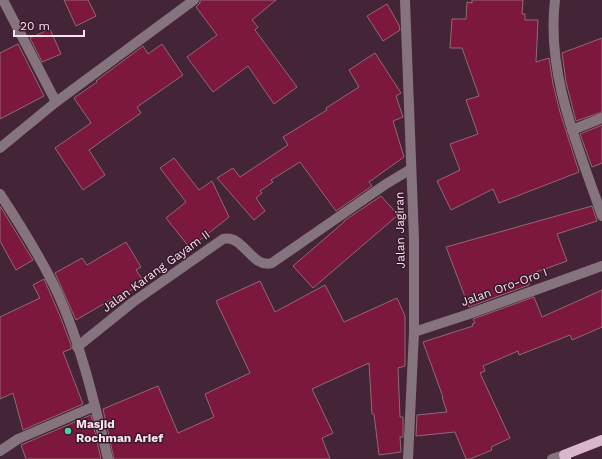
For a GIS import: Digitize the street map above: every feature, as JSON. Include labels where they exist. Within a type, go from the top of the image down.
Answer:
[{"type":"main road","points":[[565,457],[602,440]]},
{"type":"street","points":[[3,0],[56,102]]},
{"type":"street","points":[[0,148],[56,102],[194,0]]},
{"type":"street","name":"Jalan Jagiran","points":[[405,0],[414,239],[414,332],[408,459]]},
{"type":"street","points":[[555,0],[553,37],[557,76],[572,130],[602,216]]},
{"type":"street","points":[[572,130],[602,118]]},
{"type":"street","name":"Jalan Karang Gayam II","points":[[78,346],[140,297],[223,239],[229,238],[236,240],[259,261],[267,264],[272,263],[386,184],[411,169]]},
{"type":"street","points":[[0,194],[33,247],[56,288],[66,312],[78,346],[108,459]]},
{"type":"street","name":"Jalan Oro-Oro I","points":[[414,332],[602,266]]},
{"type":"street","points":[[0,451],[18,439],[95,406]]},
{"type":"street","points":[[552,459],[565,457]]},
{"type":"building","points":[[64,0],[88,0],[96,16],[76,26]]},
{"type":"building","points":[[200,0],[276,0],[252,20],[258,27],[255,30],[297,87],[274,104],[248,66],[213,92],[187,57],[217,35],[196,7],[200,3]]},
{"type":"building","points":[[472,0],[523,0],[522,14],[525,14],[525,20],[538,20],[536,62],[549,58],[553,84],[560,112],[579,172],[499,203],[493,189],[451,210],[437,181],[460,170],[450,144],[478,134],[466,100],[479,96],[462,48],[450,48],[452,19],[466,19],[467,2],[472,3]]},
{"type":"building","points":[[387,4],[399,25],[400,30],[383,41],[367,16]]},
{"type":"building","points":[[50,29],[61,54],[42,62],[30,38]]},
{"type":"building","points":[[602,38],[602,112],[576,121],[566,82],[562,53]]},
{"type":"building","points":[[18,44],[44,96],[0,119],[0,53]]},
{"type":"building","points":[[162,44],[183,75],[137,107],[141,113],[89,150],[105,175],[83,190],[55,148],[91,123],[74,98],[143,46],[148,54]]},
{"type":"building","points":[[375,53],[401,93],[396,96],[403,117],[393,121],[404,157],[369,182],[372,186],[336,211],[300,162],[271,180],[273,182],[260,191],[262,193],[256,198],[265,211],[254,220],[217,178],[233,168],[240,177],[288,145],[283,137],[327,110],[326,108],[359,87],[349,70]]},
{"type":"building","points":[[602,125],[602,163],[592,167],[580,134]]},
{"type":"building","points":[[174,158],[199,190],[212,181],[229,217],[190,248],[166,218],[186,202],[160,168]]},
{"type":"building","points":[[381,196],[398,215],[313,288],[293,266],[344,221]]},
{"type":"building","points":[[0,206],[33,260],[16,270],[0,241]]},
{"type":"building","points":[[592,206],[597,221],[557,234],[567,261],[528,275],[531,282],[529,285],[469,307],[446,247]]},
{"type":"building","points":[[126,242],[141,267],[136,270],[144,282],[113,301],[112,299],[76,320],[55,273],[82,258],[87,265]]},
{"type":"building","points":[[44,279],[71,345],[71,349],[63,352],[83,404],[23,430],[13,393],[0,399],[0,317],[40,298],[33,285]]},
{"type":"building","points":[[260,281],[275,312],[325,285],[344,322],[397,298],[405,316],[405,366],[398,368],[400,417],[403,417],[403,437],[400,437],[401,452],[379,455],[374,414],[372,414],[369,363],[312,389],[333,433],[322,438],[330,459],[114,459],[103,409],[158,386],[178,433],[214,417],[205,394],[250,373],[216,301]]},
{"type":"building","points":[[602,290],[602,327],[572,340],[570,335],[519,355],[518,351],[483,366],[485,371],[480,373],[510,438],[491,447],[492,450],[470,459],[466,459],[455,432],[416,436],[417,415],[447,412],[423,342],[473,326],[472,324],[475,323],[473,319],[534,297],[542,317]]},
{"type":"building","name":"Masjid Rochman Arief","points":[[91,415],[101,459],[26,459],[21,445]]},
{"type":"place","name":"Masjid Rochman Arief","points":[[68,431]]}]
